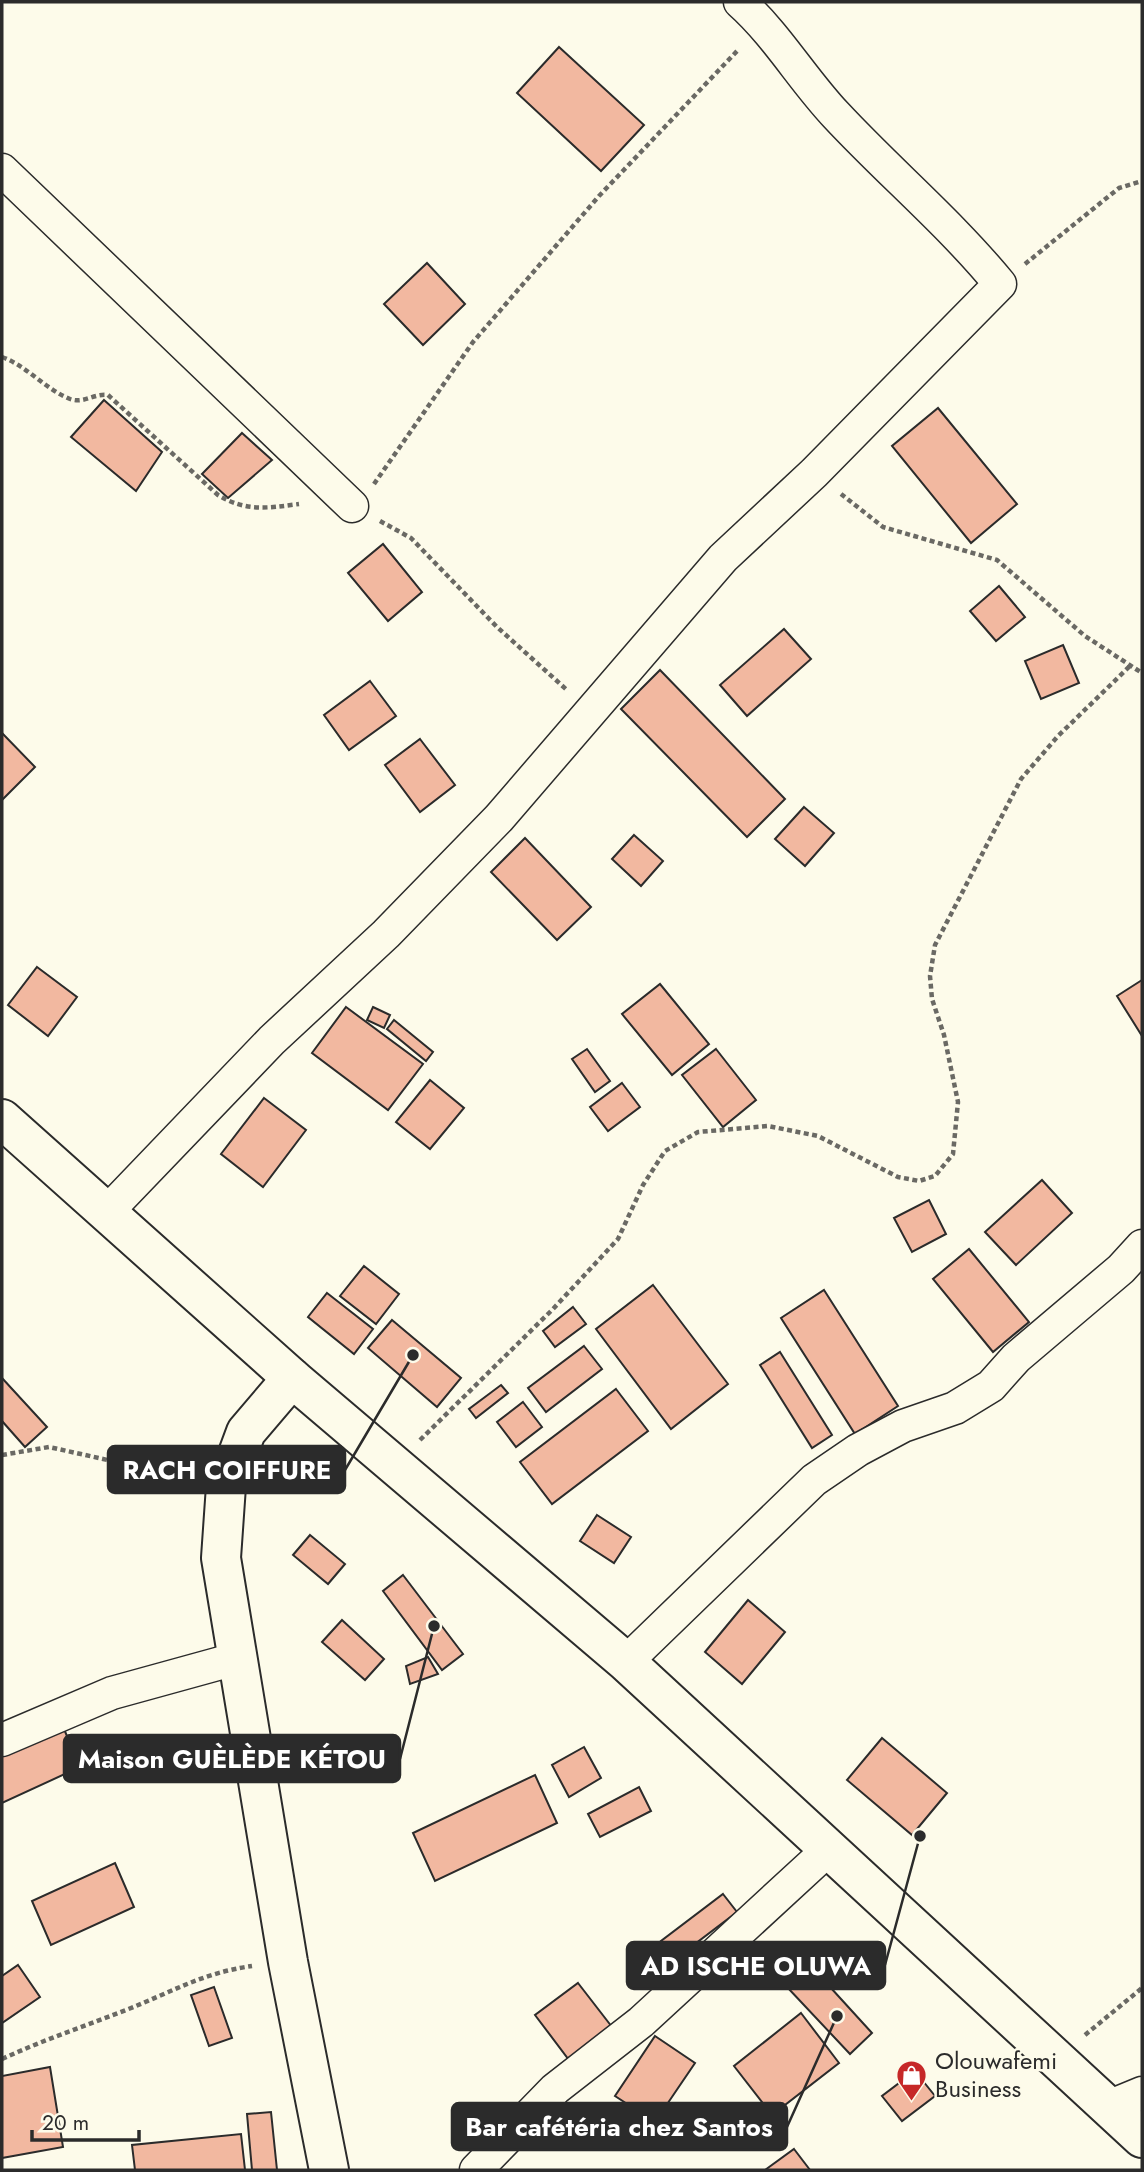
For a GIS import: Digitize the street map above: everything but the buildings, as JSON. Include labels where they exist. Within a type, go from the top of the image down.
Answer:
[{"type":"main road","points":[[2,1119],[292,1378],[626,1662],[830,1848],[1055,2060],[1125,2100],[1142,2138]]},
{"type":"main road","points":[[292,1378],[246,1432],[226,1486],[221,1558],[288,1962],[329,2170]]},
{"type":"street","points":[[106,1213],[272,1040],[386,934],[490,828],[723,558],[814,473],[1000,284],[962,238],[836,115],[793,65],[764,23],[740,2]]},
{"type":"street","points":[[2,170],[352,506]]},
{"type":"street","points":[[626,1662],[814,1480],[858,1450],[904,1426],[955,1408],[990,1386],[1016,1358],[1121,1269],[1142,1247]]},
{"type":"street","points":[[2,1740],[112,1693],[239,1658]]},
{"type":"street","points":[[476,2170],[555,2090],[640,2022],[830,1848]]},
{"type":"path","points":[[352,506],[368,491],[473,342],[599,196],[764,23]]},
{"type":"path","points":[[1000,284],[1119,188],[1142,181]]},
{"type":"path","points":[[2,357],[14,362],[71,400],[86,400],[98,393],[108,395],[218,495],[233,504],[252,510],[331,500],[352,506],[411,538],[497,627],[591,712]]},
{"type":"path","points":[[814,473],[883,527],[997,560],[1085,636],[1142,673]]},
{"type":"path","points":[[394,1465],[553,1309],[618,1239],[643,1185],[664,1151],[698,1132],[768,1126],[818,1136],[898,1177],[919,1181],[935,1176],[953,1154],[958,1102],[944,1035],[932,999],[930,976],[934,945],[1021,779],[1058,736],[1131,665]]},
{"type":"path","points":[[2,1455],[49,1447],[226,1486]]},
{"type":"path","points":[[2,2059],[222,1970],[288,1962]]},
{"type":"path","points":[[1055,2060],[1142,1988]]},
{"type":"place","name":"RACH COIFFURE","points":[[413,1355]]},
{"type":"place","name":"Maison GUÈLÈDE KÉTOU","points":[[434,1626]]},
{"type":"place","name":"AD ISCHE OLUWA","points":[[920,1836]]},
{"type":"place","name":"Bar cafétéria chez Santos","points":[[837,2016]]},
{"type":"place","name":"Olouwafemi Business","points":[[912,2102]]}]
